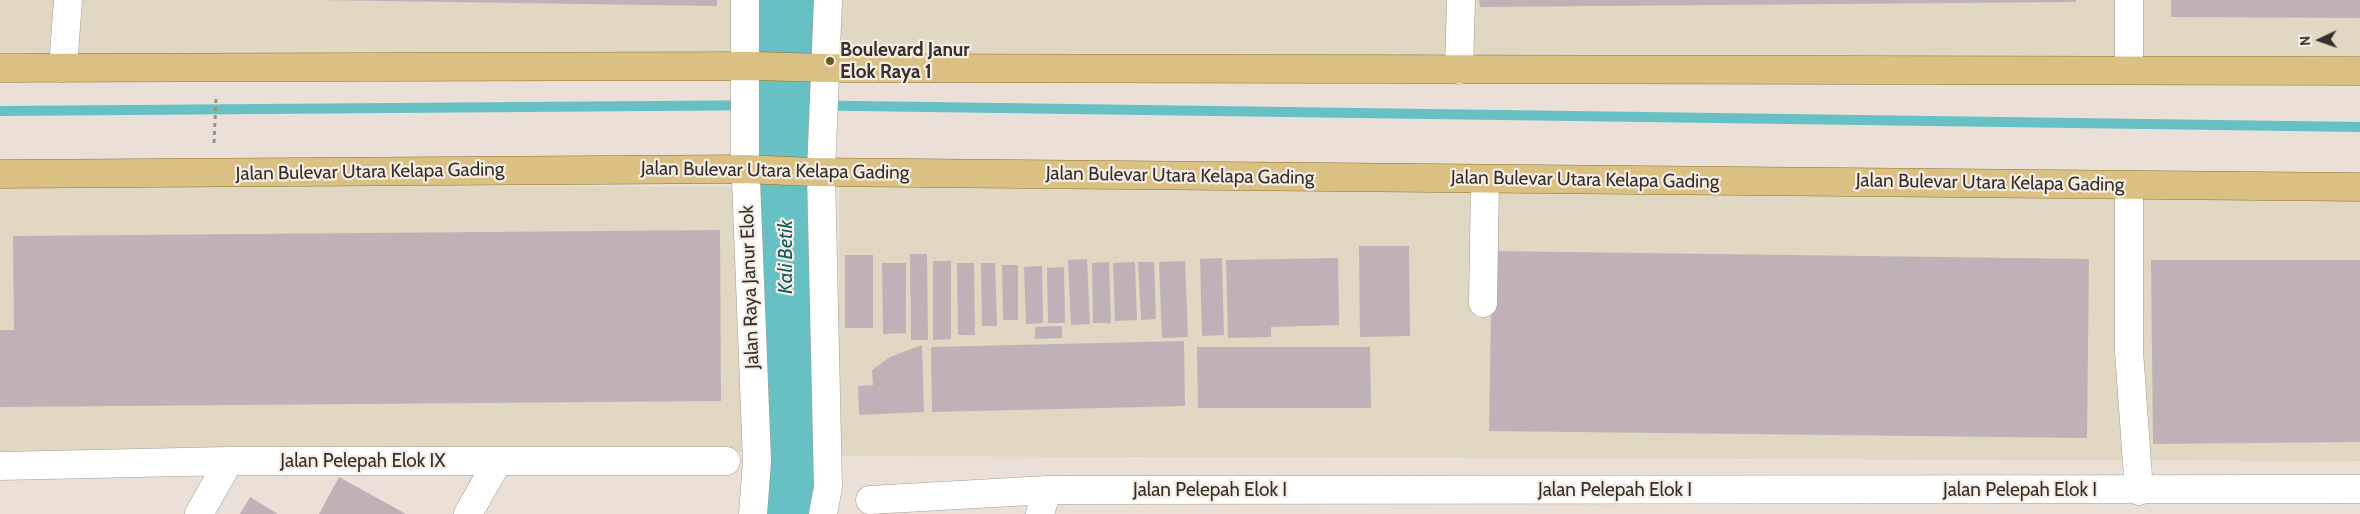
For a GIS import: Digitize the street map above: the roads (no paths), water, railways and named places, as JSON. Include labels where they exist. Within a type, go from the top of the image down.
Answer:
[{"type":"main road","points":[[0,68],[748,74],[1459,70],[2360,70]]},
{"type":"main road","name":"Jalan Bulevar Utara Kelapa Gading","points":[[0,174],[747,164],[818,168],[1485,179],[2360,187]]},
{"type":"street","points":[[63,68],[68,0]]},
{"type":"street","name":"Jalan Raya Janur Elok","points":[[745,0],[748,74],[747,164],[757,460],[753,514]]},
{"type":"street","points":[[823,514],[828,486],[818,168],[819,74],[828,0]]},
{"type":"street","points":[[1459,70],[1461,0]]},
{"type":"street","points":[[2128,70],[2129,0]]},
{"type":"street","points":[[1483,303],[1485,179]]},
{"type":"street","points":[[2129,185],[2129,351],[2139,491]]},
{"type":"street","points":[[199,514],[229,461]]},
{"type":"street","name":"Jalan Pelepah Elok IX","points":[[0,466],[229,461],[726,461]]},
{"type":"street","points":[[468,514],[498,461]]},
{"type":"street","name":"Jalan Pelepah Elok I","points":[[870,500],[1044,502],[2360,489]]},
{"type":"waterway","name":"Kali Betik","points":[[783,514],[787,502],[785,0]]},
{"type":"waterway","points":[[0,111],[785,105],[2360,127]]},
{"type":"place","name":"Boulevard Janur Elok Raya 1","points":[[830,61]]}]
